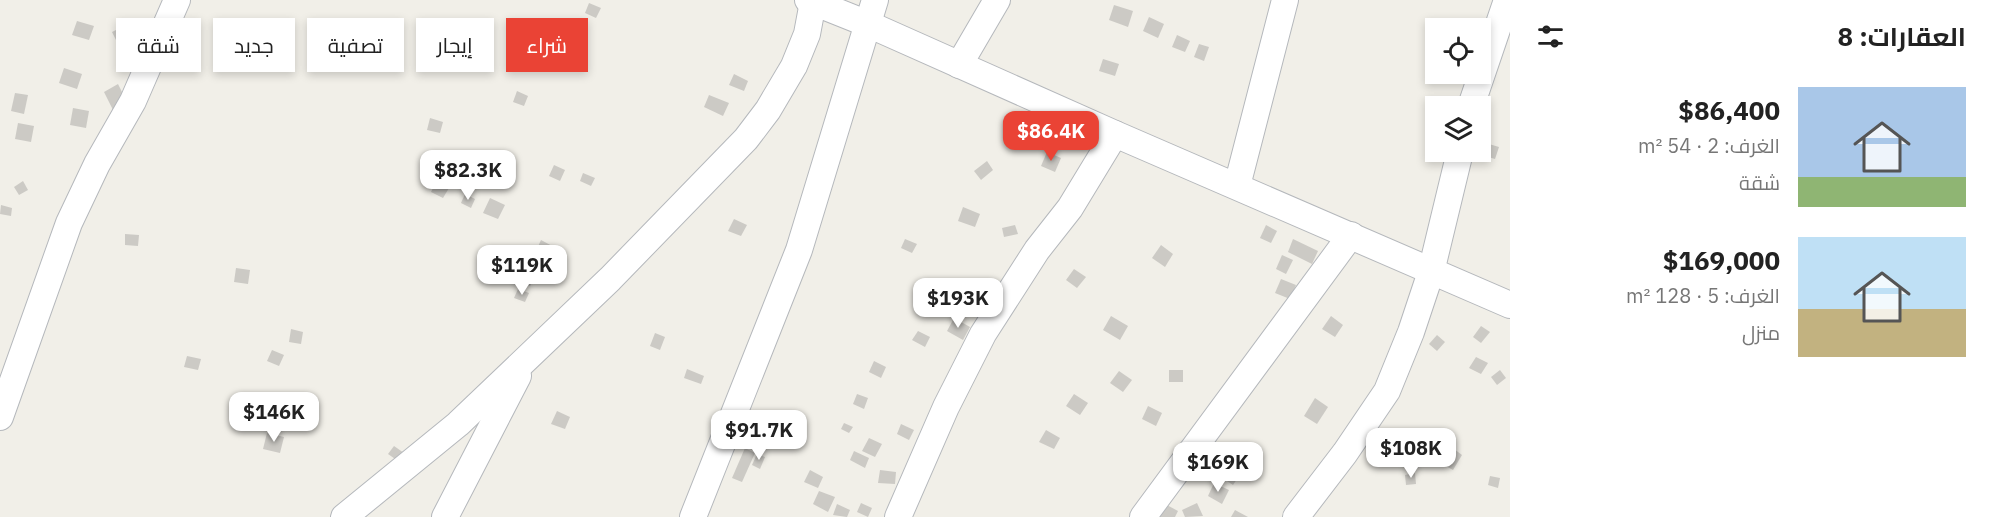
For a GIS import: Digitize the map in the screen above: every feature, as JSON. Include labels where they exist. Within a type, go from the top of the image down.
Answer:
[{"type":"street","points":[[0,417],[69,223],[97,164],[133,101],[177,0]]},
{"type":"street","points":[[959,65],[997,0]]},
{"type":"street","points":[[1237,186],[1285,0]]},
{"type":"street","points":[[1474,96],[1507,0]]},
{"type":"street","points":[[345,517],[458,424],[610,279],[746,139],[768,110],[794,66],[807,34],[810,1],[872,12],[959,65],[1510,305]]},
{"type":"street","points":[[693,517],[799,250],[872,12]]},
{"type":"street","points":[[898,517],[946,406],[983,334],[1037,250],[1070,207],[1115,134]]},
{"type":"street","points":[[1296,517],[1345,453],[1387,391],[1411,332],[1431,272],[1458,162]]},
{"type":"street","points":[[1143,517],[1351,235]]},
{"type":"street","points":[[444,517],[530,355]]},
{"type":"building","points":[[589,3],[601,8],[596,18],[585,13]]},
{"type":"building","points":[[1114,5],[1133,11],[1128,27],[1109,20]]},
{"type":"building","points":[[1149,17],[1164,24],[1158,38],[1143,31]]},
{"type":"building","points":[[77,21],[94,26],[89,40],[72,35]]},
{"type":"building","points":[[1177,35],[1190,41],[1185,52],[1172,47]]},
{"type":"building","points":[[1199,44],[1209,47],[1204,61],[1194,57]]},
{"type":"building","points":[[1103,59],[1119,64],[1115,76],[1099,71]]},
{"type":"building","points":[[64,68],[82,74],[77,89],[59,83]]},
{"type":"building","points":[[734,74],[748,81],[744,91],[729,85]]},
{"type":"building","points":[[118,84],[127,102],[113,110],[104,92]]},
{"type":"building","points":[[517,91],[528,96],[524,106],[513,102]]},
{"type":"building","points":[[15,93],[28,95],[24,114],[11,111]]},
{"type":"building","points":[[709,95],[729,103],[723,116],[704,107]]},
{"type":"building","points":[[73,108],[89,111],[86,128],[70,125]]},
{"type":"building","points":[[430,118],[443,122],[440,133],[427,130]]},
{"type":"building","points":[[18,123],[34,126],[31,142],[15,139]]},
{"type":"building","points":[[1491,145],[1499,147],[1495,159],[1491,158]]},
{"type":"building","points":[[1047,152],[1061,158],[1055,172],[1041,166]]},
{"type":"building","points":[[987,161],[993,170],[981,180],[974,171]]},
{"type":"building","points":[[554,165],[565,170],[560,181],[549,176]]},
{"type":"building","points":[[583,173],[595,178],[591,186],[580,181]]},
{"type":"building","points":[[23,181],[28,190],[19,195],[14,187]]},
{"type":"building","points":[[436,182],[449,188],[443,198],[431,192]]},
{"type":"building","points":[[465,194],[475,199],[471,208],[461,203]]},
{"type":"building","points":[[490,198],[505,205],[498,219],[483,213]]},
{"type":"building","points":[[1,205],[12,208],[11,216],[0,214]]},
{"type":"building","points":[[963,207],[980,214],[975,227],[958,221]]},
{"type":"building","points":[[734,219],[747,225],[741,236],[728,231]]},
{"type":"building","points":[[1015,225],[1018,234],[1004,237],[1002,228]]},
{"type":"building","points":[[1266,225],[1277,231],[1271,243],[1260,238]]},
{"type":"building","points":[[125,234],[139,235],[138,246],[125,245]]},
{"type":"building","points":[[905,239],[917,244],[912,253],[901,248]]},
{"type":"building","points":[[1293,239],[1318,251],[1312,264],[1288,252]]},
{"type":"building","points":[[541,240],[554,247],[549,257],[536,251]]},
{"type":"building","points":[[1161,245],[1173,254],[1165,267],[1152,258]]},
{"type":"building","points":[[1282,255],[1293,260],[1286,274],[1276,269]]},
{"type":"building","points":[[236,268],[250,270],[248,284],[234,282]]},
{"type":"building","points":[[1074,269],[1086,277],[1077,288],[1066,280]]},
{"type":"building","points":[[522,275],[533,280],[530,286],[520,282]]},
{"type":"building","points":[[1281,279],[1296,285],[1290,299],[1275,293]]},
{"type":"building","points":[[518,289],[529,293],[525,302],[514,298]]},
{"type":"building","points":[[1111,316],[1128,326],[1120,340],[1103,330]]},
{"type":"building","points":[[1331,316],[1343,325],[1335,337],[1322,329]]},
{"type":"building","points":[[954,318],[970,327],[963,340],[947,331]]},
{"type":"building","points":[[1481,326],[1490,332],[1481,343],[1473,337]]},
{"type":"building","points":[[291,329],[303,332],[301,344],[289,342]]},
{"type":"building","points":[[918,331],[930,337],[925,347],[912,340]]},
{"type":"building","points":[[655,333],[665,337],[660,350],[650,346]]},
{"type":"building","points":[[1437,335],[1445,342],[1437,351],[1429,344]]},
{"type":"building","points":[[272,350],[284,355],[279,366],[267,361]]},
{"type":"building","points":[[187,356],[201,359],[198,370],[184,367]]},
{"type":"building","points":[[1476,357],[1488,363],[1481,374],[1469,368]]},
{"type":"building","points":[[874,361],[886,367],[881,378],[869,372]]},
{"type":"building","points":[[687,369],[704,376],[701,384],[684,378]]},
{"type":"building","points":[[1169,370],[1183,370],[1183,382],[1169,382]]},
{"type":"building","points":[[1500,370],[1506,378],[1497,385],[1491,377]]},
{"type":"building","points":[[1119,371],[1132,380],[1123,392],[1110,383]]},
{"type":"building","points":[[857,394],[868,398],[864,409],[853,404]]},
{"type":"building","points":[[1074,394],[1088,403],[1080,415],[1066,406]]},
{"type":"building","points":[[1315,398],[1328,407],[1317,424],[1304,416]]},
{"type":"building","points":[[1148,406],[1162,413],[1156,426],[1142,419]]},
{"type":"building","points":[[557,411],[570,417],[565,429],[551,424]]},
{"type":"building","points":[[844,423],[853,427],[849,433],[841,429]]},
{"type":"building","points":[[901,424],[914,430],[909,440],[897,434]]},
{"type":"building","points":[[1046,430],[1060,438],[1054,449],[1039,442]]},
{"type":"building","points":[[267,433],[284,437],[280,453],[263,449]]},
{"type":"building","points":[[869,438],[882,444],[875,457],[862,451]]},
{"type":"building","points":[[394,446],[404,453],[398,461],[388,454]]},
{"type":"building","points":[[745,448],[755,453],[742,482],[732,478]]},
{"type":"building","points":[[1454,449],[1462,455],[1453,470],[1444,465]]},
{"type":"building","points":[[854,451],[869,458],[865,468],[850,460]]},
{"type":"building","points":[[1422,453],[1430,459],[1425,466],[1417,461]]},
{"type":"building","points":[[757,454],[765,457],[760,469],[752,465]]},
{"type":"building","points":[[1235,456],[1247,464],[1233,485],[1221,477]]},
{"type":"building","points":[[810,470],[823,477],[818,488],[804,482]]},
{"type":"building","points":[[880,470],[896,472],[895,484],[878,483]]},
{"type":"building","points":[[1415,473],[1416,484],[1406,485],[1405,475]]},
{"type":"building","points":[[1490,476],[1500,478],[1498,488],[1488,485]]},
{"type":"building","points":[[1214,483],[1229,490],[1222,504],[1208,496]]},
{"type":"building","points":[[819,491],[835,497],[828,512],[813,504]]},
{"type":"building","points":[[861,503],[872,508],[868,517],[857,512]]},
{"type":"building","points":[[1197,503],[1203,516],[1185,517],[1182,510]]},
{"type":"building","points":[[837,504],[850,510],[847,517],[833,515]]},
{"type":"building","points":[[1165,504],[1178,511],[1175,517],[1158,517]]},
{"type":"building","points":[[1235,510],[1248,517],[1231,517]]}]
